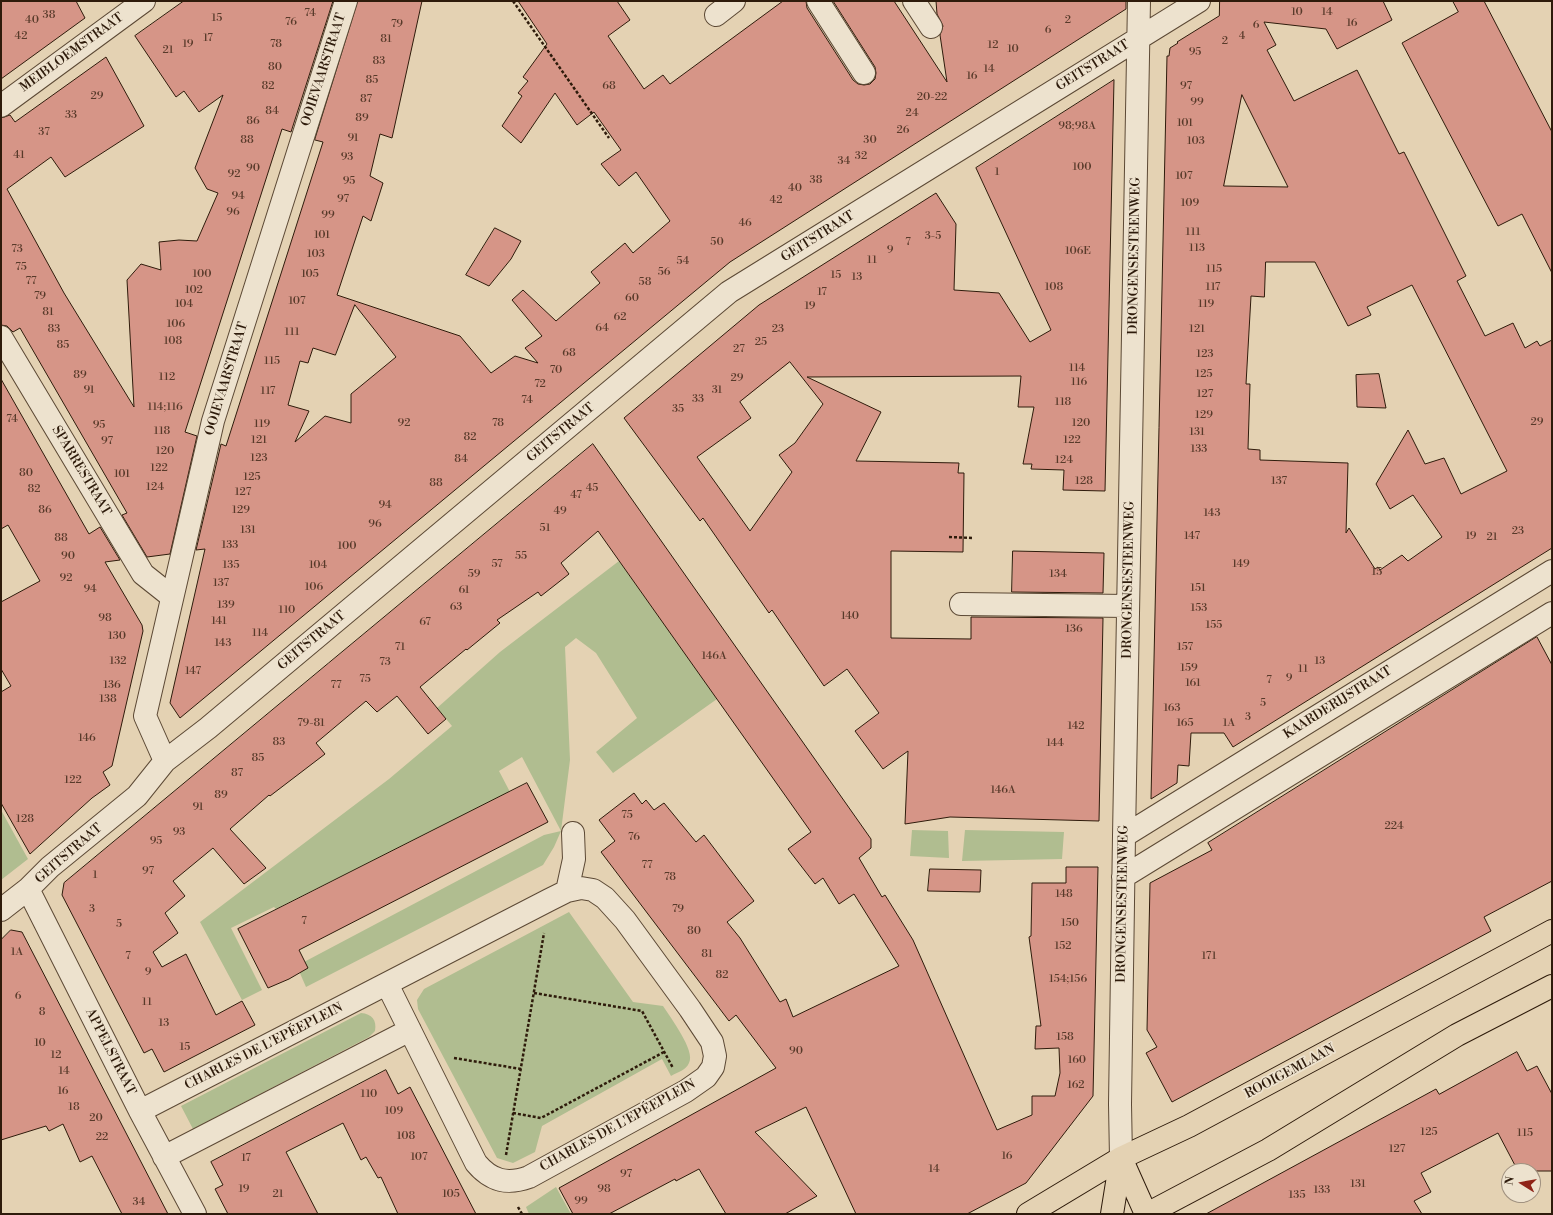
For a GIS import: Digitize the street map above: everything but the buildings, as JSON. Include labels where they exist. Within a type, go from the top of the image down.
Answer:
[{"type":"main road","name":"ROOIGEMLAAN","points":[[1028,1214],[1121,1158],[1189,1126],[1552,931]]},
{"type":"main road","points":[[1147,1214],[1268,1150],[1457,1035],[1552,986]]},
{"type":"main road","name":"DRONGENSESTEENWEG","points":[[1112,1214],[1121,1158]]},
{"type":"main road","name":"DRONGENSESTEENWEG","points":[[1121,1158],[1147,1214]]},
{"type":"street","name":"MEIBLOEMSTRAAT","points":[[1,106],[144,1]]},
{"type":"street","name":"OOIEVAARSTRAAT","points":[[165,761],[145,716],[213,421],[346,1]]},
{"type":"street","points":[[716,15],[734,1]]},
{"type":"street","points":[[818,1],[864,73]]},
{"type":"street","points":[[914,1],[931,27]]},
{"type":"street","name":"DRONGENSESTEENWEG","points":[[1121,1158],[1120,1104],[1123,877],[1139,1]]},
{"type":"street","name":"GEITSTRAAT","points":[[1,910],[28,889],[50,866],[137,796],[165,761],[208,728],[729,292],[1198,1]]},
{"type":"street","name":"SPARRESTRAAT","points":[[1,337],[143,574],[172,597]]},
{"type":"street","name":"KAARDERIJSTRAAT","points":[[1124,836],[1552,571]]},
{"type":"street","points":[[961,604],[1128,606]]},
{"type":"street","points":[[1123,877],[1552,613]]},
{"type":"street","points":[[558,896],[574,859],[573,833]]},
{"type":"street","name":"CHARLES DE L'EPÉEPLEIN","points":[[140,1111],[558,896],[581,888],[593,890],[605,898],[625,920],[690,1009],[712,1042],[715,1056],[712,1067],[706,1077],[686,1091],[529,1177],[518,1181],[506,1181],[484,1173],[476,1163],[387,984]]},
{"type":"street","name":"APPELSTRAAT","points":[[28,889],[140,1111],[195,1214]]},
{"type":"street","points":[[164,1157],[410,1030]]},
{"type":"path","points":[[513,1],[609,138]]},
{"type":"path","points":[[949,537],[973,538]]},
{"type":"path","points":[[506,1181],[505,1165],[534,993],[558,896]]},
{"type":"path","points":[[534,993],[642,1012],[686,1091]]},
{"type":"path","points":[[514,1113],[541,1118],[664,1052]]},
{"type":"path","points":[[421,1053],[521,1069]]},
{"type":"green space","points":[[619,561],[717,699],[613,773],[596,752],[637,718],[596,653],[576,638],[565,647],[570,760],[561,831],[522,757],[499,771],[510,792],[276,909],[274,907],[231,928],[262,990],[242,1000],[200,922],[389,779],[452,726],[437,708],[500,652]]},
{"type":"green space","points":[[1,810],[28,859],[1,880]]},
{"type":"green space","points":[[912,830],[948,831],[949,858],[910,856]]},
{"type":"green space","points":[[965,830],[1064,832],[1062,859],[962,861]]},
{"type":"green space","points":[[561,831],[554,847],[543,865],[306,987],[299,971],[304,962],[544,835]]},
{"type":"green space","points":[[569,912],[633,1002],[663,1006],[686,1043],[689,1051],[689,1063],[684,1069],[671,1076],[662,1059],[542,1126],[535,1152],[513,1163],[497,1158],[418,1009],[417,1000],[424,989]]},
{"type":"green space","points":[[361,1013],[371,1016],[375,1024],[375,1031],[369,1037],[193,1129],[181,1106]]},
{"type":"green space","points":[[556,1187],[571,1214],[529,1214],[526,1207]]}]
